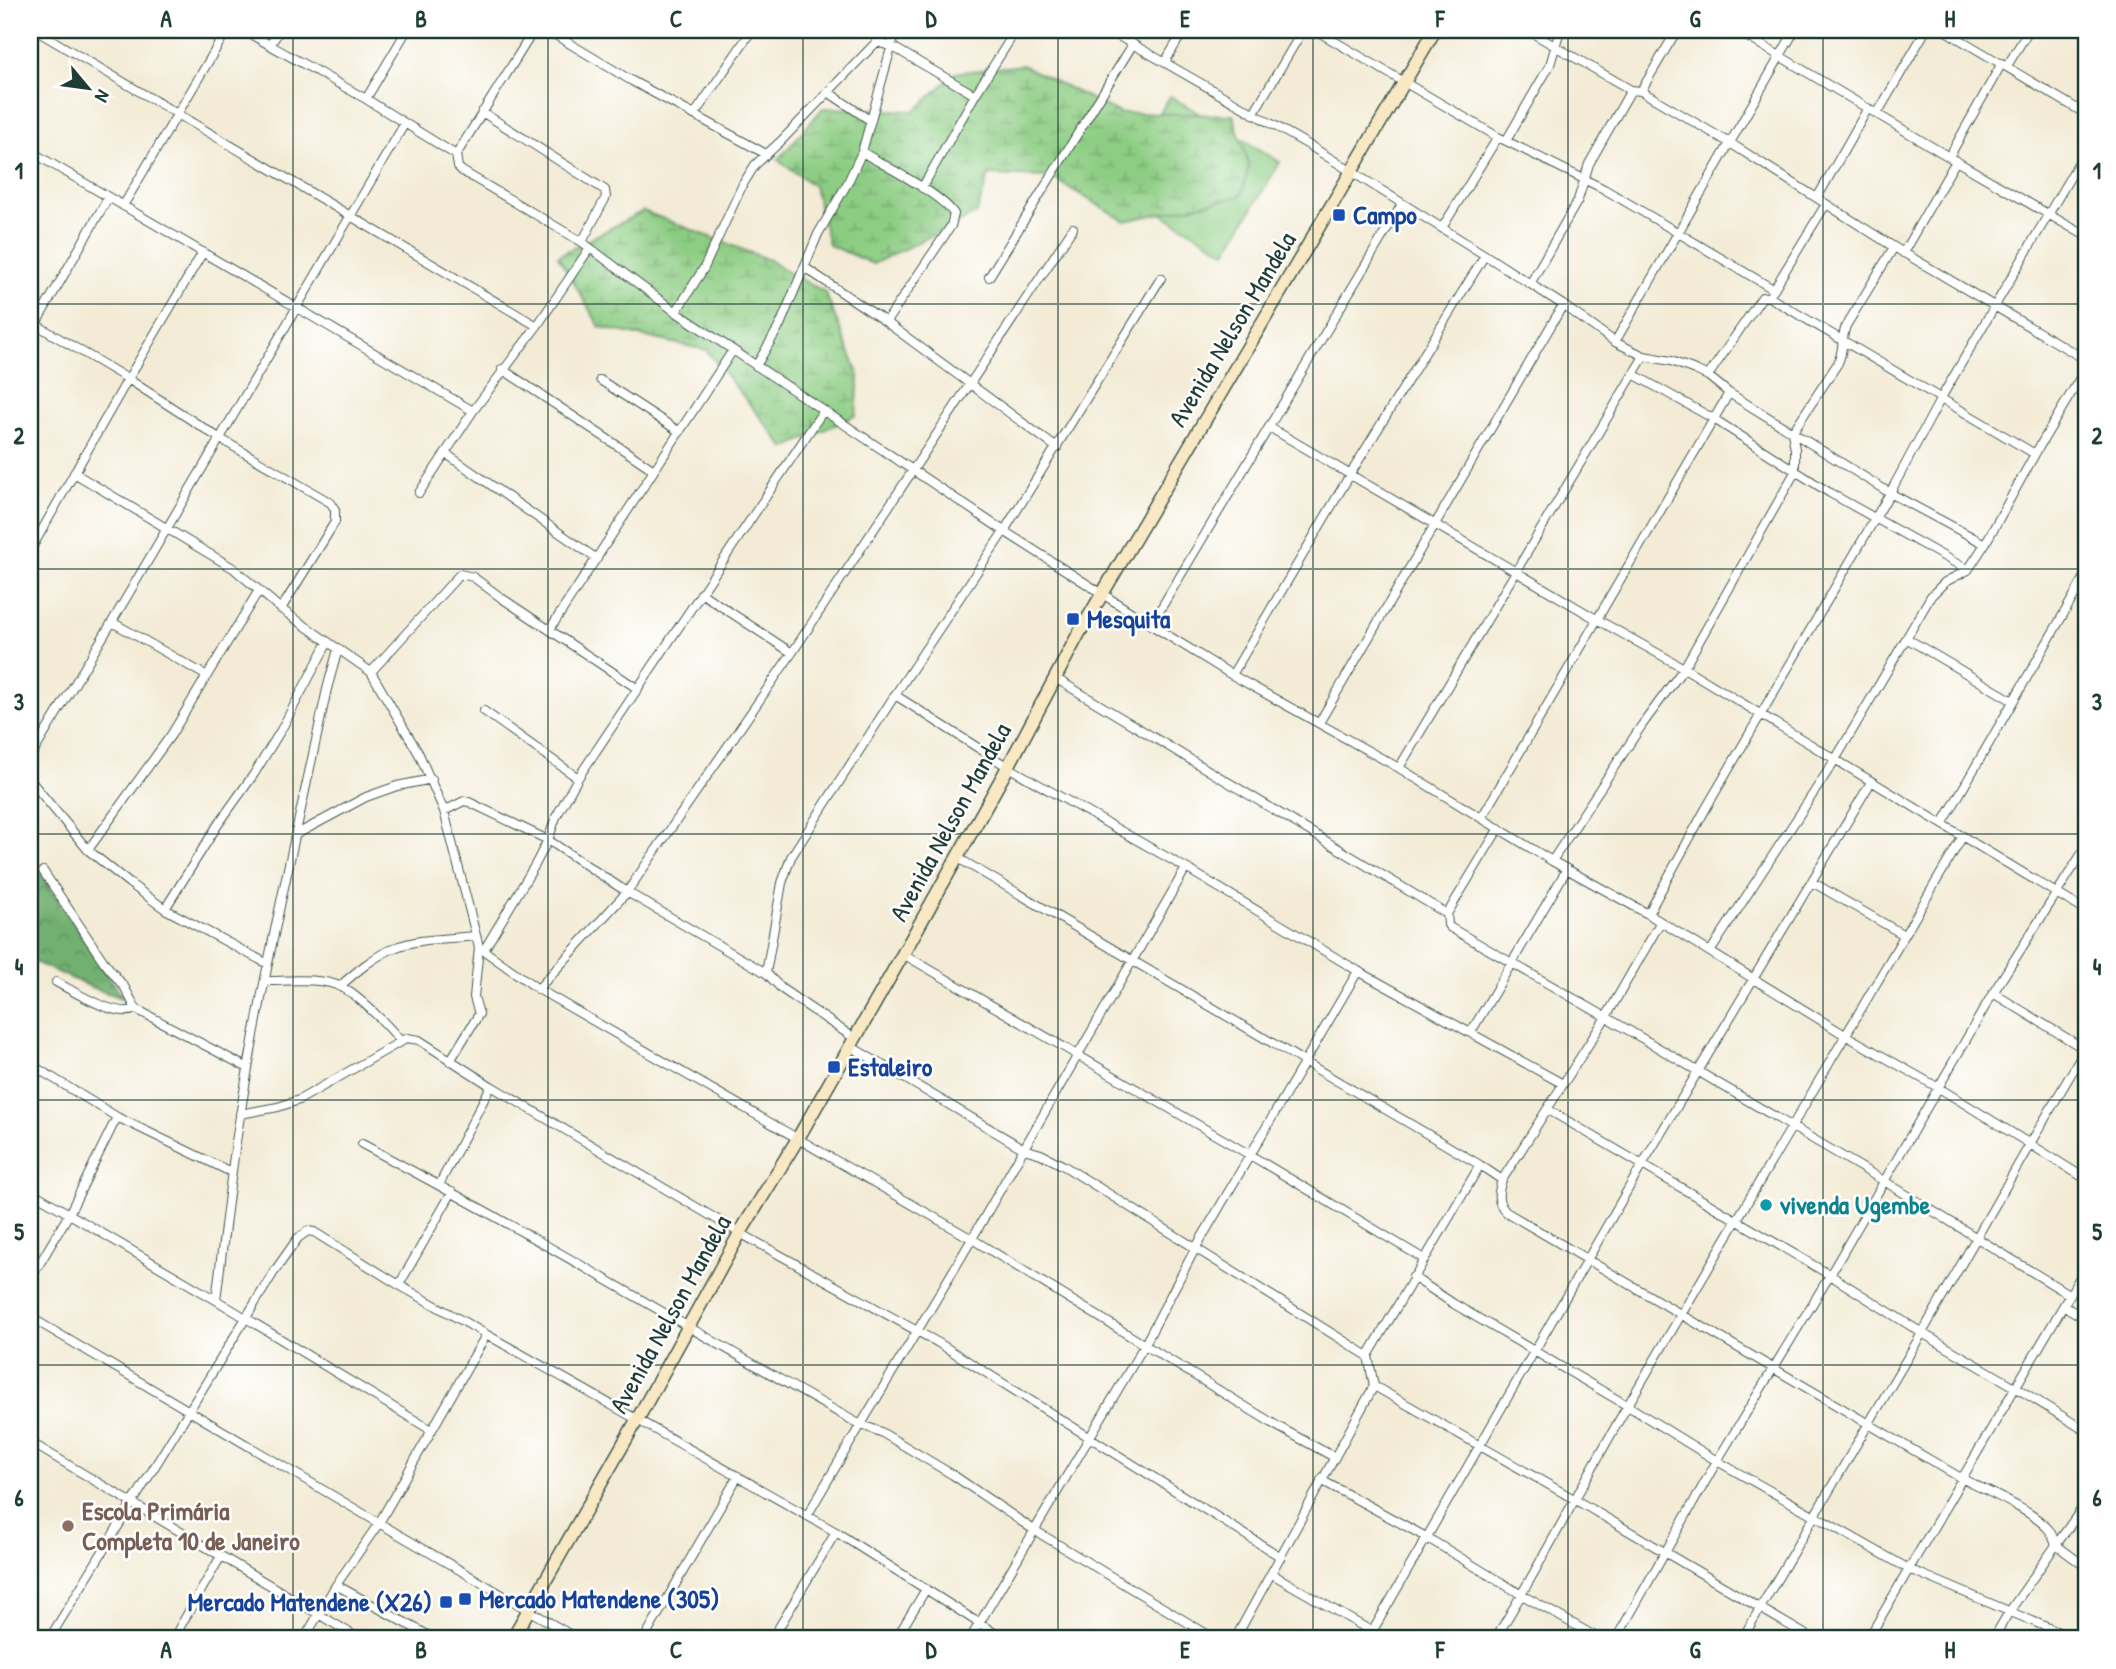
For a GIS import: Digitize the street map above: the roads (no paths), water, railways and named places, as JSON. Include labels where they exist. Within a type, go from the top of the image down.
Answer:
[{"type":"street","points":[[35,30],[537,326]]},
{"type":"street","points":[[123,206],[227,30]]},
{"type":"street","points":[[243,30],[366,99],[456,155]]},
{"type":"street","points":[[270,45],[279,30]]},
{"type":"street","points":[[366,99],[407,30]]},
{"type":"street","points":[[534,30],[456,155],[458,167],[462,171],[582,242],[676,312],[756,366],[1151,625],[1232,675],[1399,768],[1552,861],[1648,915],[2086,1178]]},
{"type":"street","points":[[547,30],[632,81],[766,154]]},
{"type":"street","points":[[676,312],[704,268],[743,184],[755,165],[888,30]]},
{"type":"street","points":[[756,366],[780,325],[818,234],[862,152],[896,30]]},
{"type":"street","points":[[922,188],[1016,30]]},
{"type":"street","points":[[1108,30],[1351,172],[1563,305],[1615,342],[1644,356],[1681,364],[1708,376],[1792,433],[1890,493],[1985,544]]},
{"type":"street","points":[[1166,62],[1184,30]]},
{"type":"street","points":[[1253,114],[1303,30]]},
{"type":"street","points":[[1315,30],[1502,139],[1584,178],[1679,233],[1843,342],[2035,454]]},
{"type":"street","name":"Avenida Nelson Mandela","points":[[512,1639],[740,1233],[797,1140],[958,858],[1102,594],[1435,30]]},
{"type":"street","points":[[1527,30],[1631,90],[1641,91],[1730,143],[1903,253],[2086,360]]},
{"type":"street","points":[[1442,229],[1550,65],[1560,30]]},
{"type":"street","points":[[1641,91],[1677,30]]},
{"type":"street","points":[[1737,30],[2086,236]]},
{"type":"street","points":[[1615,342],[1795,30]]},
{"type":"street","points":[[1877,114],[1926,30]]},
{"type":"street","points":[[1944,30],[2086,114]]},
{"type":"street","points":[[1903,253],[2005,65],[2029,30]]},
{"type":"street","points":[[694,115],[746,32]]},
{"type":"street","points":[[877,42],[892,47],[975,95]]},
{"type":"street","points":[[989,277],[1133,44]]},
{"type":"street","points":[[1530,284],[1578,200],[1591,160],[1631,90]]},
{"type":"street","points":[[828,93],[871,121]]},
{"type":"street","points":[[1818,198],[1868,108]]},
{"type":"street","points":[[482,112],[605,190],[606,197],[582,242]]},
{"type":"street","points":[[30,758],[405,123]]},
{"type":"street","points":[[1648,915],[1890,493],[1941,398],[2086,150]]},
{"type":"street","points":[[30,151],[473,411]]},
{"type":"street","points":[[862,152],[922,188],[951,210],[954,220],[886,322]]},
{"type":"street","points":[[30,334],[33,323],[108,198]]},
{"type":"street","points":[[1151,625],[1402,204]]},
{"type":"street","points":[[1708,376],[1762,297],[1771,293],[1826,204]]},
{"type":"street","points":[[538,989],[627,892],[792,653],[1073,228]]},
{"type":"street","points":[[1552,861],[1642,724],[1684,668],[1796,472],[1792,433],[1838,363],[1842,355],[1846,326],[1894,247]]},
{"type":"street","points":[[419,493],[502,369],[537,326],[589,249]]},
{"type":"street","points":[[30,551],[203,252]]},
{"type":"street","points":[[1232,675],[1351,473],[1485,255]]},
{"type":"street","points":[[804,267],[886,322],[1057,448]]},
{"type":"street","points":[[766,974],[782,883],[791,858],[1057,448],[1161,278]]},
{"type":"street","points":[[1319,723],[1563,305]]},
{"type":"street","points":[[33,323],[128,379],[219,438],[331,503],[335,510],[335,522],[281,609]]},
{"type":"street","points":[[550,629],[733,350]]},
{"type":"street","points":[[1399,768],[1644,356]]},
{"type":"street","points":[[1710,952],[1835,760],[1931,596],[1945,582],[1968,570],[1985,544],[2086,368]]},
{"type":"street","points":[[502,369],[654,470]]},
{"type":"street","points":[[1633,374],[1714,419],[1875,519],[1968,570]]},
{"type":"street","points":[[600,380],[680,432]]},
{"type":"street","points":[[1482,817],[1730,393]]},
{"type":"street","points":[[450,1060],[479,1014],[474,987],[482,949],[548,840],[556,817],[578,778],[823,411]]},
{"type":"street","points":[[1269,427],[1598,621],[1684,668],[2086,911]]},
{"type":"street","points":[[445,453],[597,559]]},
{"type":"street","points":[[74,473],[233,568],[281,609],[371,672],[432,779],[444,811],[475,936],[482,949],[538,989],[972,1239],[1277,1426],[1334,1457]]},
{"type":"street","points":[[371,672],[460,574],[473,577],[638,689]]},
{"type":"street","points":[[1943,823],[2086,575]]},
{"type":"street","points":[[88,850],[171,735],[259,590]]},
{"type":"street","points":[[701,593],[792,653]]},
{"type":"street","points":[[112,622],[207,676]]},
{"type":"street","points":[[1906,638],[2013,701]]},
{"type":"street","points":[[165,909],[217,826],[261,763],[328,642]]},
{"type":"street","points":[[216,1300],[231,1172],[248,1068],[327,689],[338,649]]},
{"type":"street","points":[[1055,678],[1447,915]]},
{"type":"street","points":[[895,695],[1008,767],[1186,868],[1357,971],[1563,1084]]},
{"type":"street","points":[[484,711],[578,778]]},
{"type":"street","points":[[297,834],[366,797],[397,786],[432,779]]},
{"type":"street","points":[[30,780],[88,850],[165,909],[268,964]]},
{"type":"street","points":[[1370,1635],[1697,1071],[1871,782]]},
{"type":"street","points":[[444,811],[469,802],[548,840],[627,892],[766,974],[852,1042],[1024,1149],[1064,1166],[1368,1356]]},
{"type":"street","points":[[1499,828],[1447,915],[1451,929],[1884,1181],[2070,1295]]},
{"type":"street","points":[[1495,1639],[1790,1126],[1963,836]]},
{"type":"street","points":[[1616,1639],[1717,1461],[1830,1275],[1993,993],[2086,847]]},
{"type":"street","points":[[958,858],[1502,1180]]},
{"type":"street","points":[[807,1516],[859,1424],[972,1239],[1186,868]]},
{"type":"street","points":[[1471,1032],[1567,869]]},
{"type":"street","points":[[43,871],[104,962],[125,988],[136,1010],[248,1068]]},
{"type":"street","points":[[1812,882],[1904,935]]},
{"type":"street","points":[[1660,923],[1606,1017],[1502,1180],[1499,1201],[1506,1212],[1961,1478],[2036,1519],[2050,1531],[2056,1545],[2086,1567]]},
{"type":"street","points":[[340,986],[363,966],[394,948],[475,936]]},
{"type":"street","points":[[903,954],[1424,1259]]},
{"type":"street","points":[[970,1639],[1145,1344],[1195,1249],[1357,971]]},
{"type":"street","points":[[265,981],[316,981],[340,986],[393,1031],[401,1042]]},
{"type":"street","points":[[56,982],[114,1010],[129,1013],[136,1010]]},
{"type":"street","points":[[1742,1639],[2085,1050],[1993,993]]},
{"type":"street","points":[[240,1114],[299,1100],[412,1037],[740,1233],[916,1331],[1281,1557]]},
{"type":"street","points":[[30,1064],[117,1117],[231,1172]]},
{"type":"street","points":[[439,1185],[491,1086]]},
{"type":"street","points":[[1547,1109],[1830,1275],[2086,1432]]},
{"type":"street","points":[[30,1280],[69,1214],[117,1117]]},
{"type":"street","points":[[362,1144],[452,1192],[688,1329],[859,1424],[881,1432],[953,1475],[1034,1530],[1215,1639]]},
{"type":"street","points":[[1235,1639],[1374,1386],[1368,1356],[1480,1165]]},
{"type":"street","points":[[30,1191],[431,1430]]},
{"type":"street","points":[[398,1285],[452,1192]]},
{"type":"street","points":[[49,1639],[274,1272],[298,1238],[308,1231],[314,1232],[398,1285],[836,1532],[1004,1639]]},
{"type":"street","points":[[1868,1639],[2086,1268]]},
{"type":"street","points":[[1413,1277],[1717,1461],[1909,1569],[2075,1639]]},
{"type":"street","points":[[2064,1306],[2086,1319]]},
{"type":"street","points":[[30,1317],[578,1639]]},
{"type":"street","points":[[304,1639],[336,1585],[379,1522],[486,1335]]},
{"type":"street","points":[[1374,1386],[1813,1639]]},
{"type":"street","points":[[30,1442],[360,1639]]},
{"type":"street","points":[[644,1639],[738,1476]]},
{"type":"street","points":[[1321,1480],[1426,1537],[1600,1639]]},
{"type":"street","points":[[1993,1639],[2086,1503]]},
{"type":"street","points":[[772,1639],[836,1532]]},
{"type":"street","points":[[173,1639],[221,1556]]},
{"type":"street","points":[[1272,1574],[1370,1635],[1385,1639]]},
{"type":"street","points":[[336,1585],[435,1639]]},
{"type":"street","points":[[896,1639],[926,1589]]},
{"type":"place","name":"Campo","points":[[1339,215]]},
{"type":"place","name":"Mesquita","points":[[1073,619]]},
{"type":"place","name":"Estaleiro","points":[[834,1067]]},
{"type":"place","name":"vivenda Ugembe","points":[[1766,1205]]},
{"type":"place","name":"Escola Primária Completa 10 de Janeiro","points":[[68,1526]]},
{"type":"place","name":"Mercado Matendene (305)","points":[[465,1599]]},
{"type":"place","name":"Mercado Matendene (X26)","points":[[446,1602]]}]
